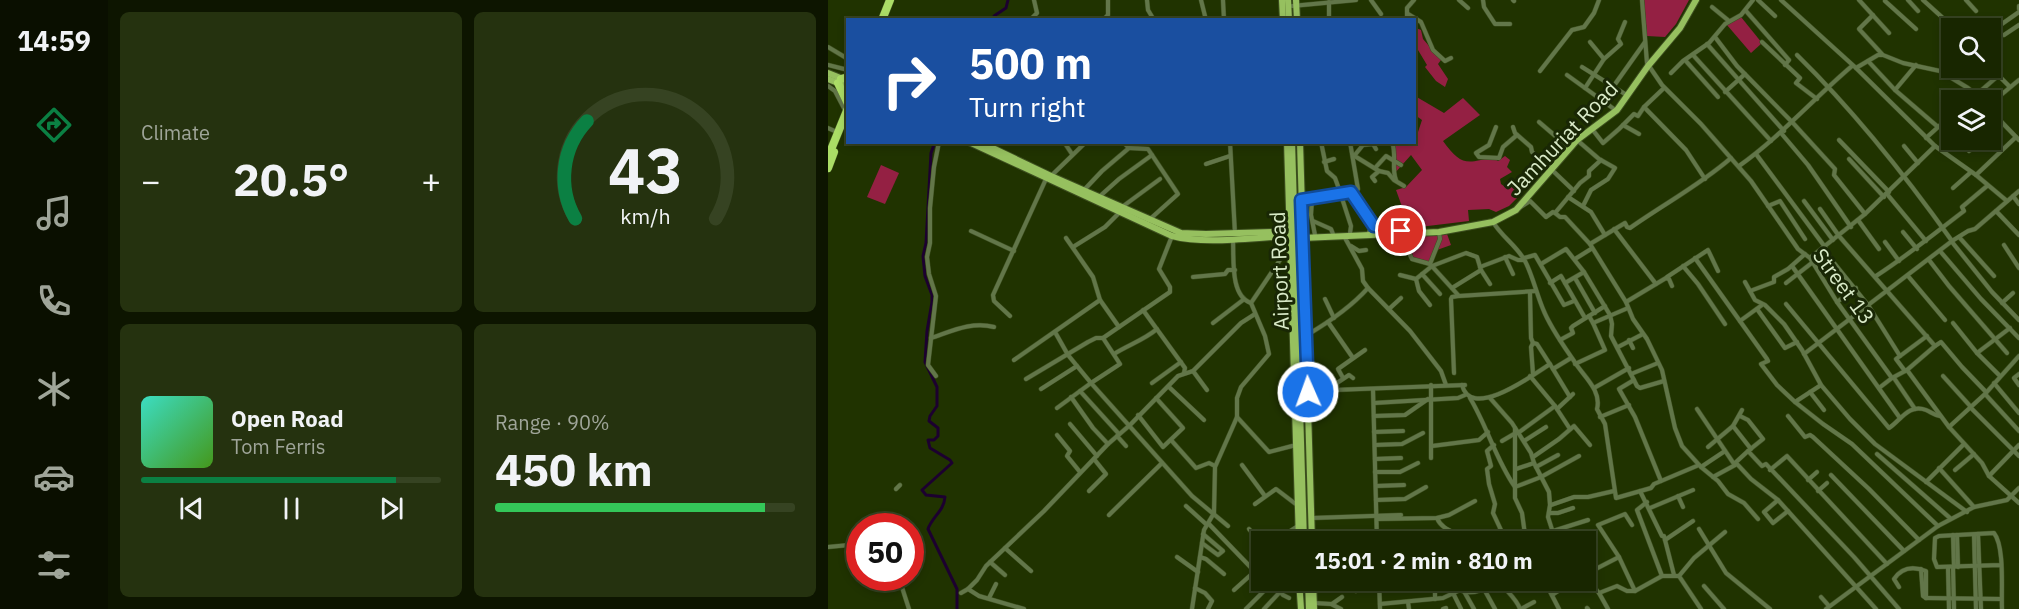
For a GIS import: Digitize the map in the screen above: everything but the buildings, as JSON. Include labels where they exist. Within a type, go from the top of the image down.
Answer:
[{"type":"highway","points":[[885,18],[892,0]]},
{"type":"highway","points":[[843,80],[846,101]]},
{"type":"highway","points":[[828,157],[846,110]]},
{"type":"highway","points":[[828,168],[846,126]]},
{"type":"main road","points":[[1282,0],[1283,18]]},
{"type":"main road","name":"Jamhuriat Road","points":[[1296,234],[1347,235],[1369,232],[1401,233],[1439,230],[1505,214],[1521,202],[1577,140],[1617,110],[1648,64],[1680,28],[1694,0]]},
{"type":"main road","points":[[1293,2],[1293,18]]},
{"type":"main road","points":[[828,73],[843,80]]},
{"type":"main road","points":[[828,79],[843,80]]},
{"type":"main road","name":"Jamhuriat Road","points":[[1296,234],[1438,232],[1492,222],[1519,208],[1575,137],[1614,109],[1626,95]]},
{"type":"main road","points":[[973,144],[1119,209],[1172,236],[1181,238],[1296,234],[1296,144]]},
{"type":"main road","points":[[984,144],[1048,178],[1084,190],[1119,209],[1182,233],[1206,237]]},
{"type":"main road","name":"Airport Road","points":[[1287,144],[1306,335],[1311,518],[1309,531]]},
{"type":"main road","name":"Airport Road","points":[[1296,144],[1301,200],[1296,234],[1290,252],[1298,531]]},
{"type":"main road","name":"Airport Road","points":[[1296,234],[1308,531]]},
{"type":"main road","points":[[1300,591],[1301,609]]},
{"type":"main road","points":[[1306,591],[1307,609]]},
{"type":"main road","points":[[1313,591],[1314,606]]},
{"type":"street","points":[[1032,18],[1037,14],[1034,0]]},
{"type":"street","points":[[1105,18],[1108,15],[1108,0]]},
{"type":"street","points":[[1147,0],[1148,10],[1153,18]]},
{"type":"street","points":[[1201,0],[1206,18]]},
{"type":"street","points":[[1223,0],[1224,18]]},
{"type":"street","points":[[1293,2],[1356,0]]},
{"type":"street","points":[[1371,0],[1381,14]]},
{"type":"street","points":[[1407,18],[1407,8],[1414,0]]},
{"type":"street","points":[[1459,0],[1467,8]]},
{"type":"street","points":[[1483,0],[1484,7],[1495,24],[1510,24]]},
{"type":"street","points":[[1540,71],[1572,30],[1584,27],[1594,13],[1599,0]]},
{"type":"street","points":[[1642,0],[1648,64]]},
{"type":"street","points":[[1671,73],[1715,37],[1729,21],[1746,11],[1753,0]]},
{"type":"street","points":[[1758,0],[1775,16]]},
{"type":"street","points":[[1781,0],[1926,138],[2007,201]]},
{"type":"street","points":[[1859,0],[1889,33]]},
{"type":"street","points":[[1908,0],[1918,11]]},
{"type":"street","points":[[1923,0],[1943,18]]},
{"type":"street","points":[[1966,0],[1976,11]]},
{"type":"street","points":[[1885,1],[1916,29]]},
{"type":"street","points":[[1329,2],[1329,18]]},
{"type":"street","points":[[1712,7],[1729,21]]},
{"type":"street","points":[[2001,24],[2019,9]]},
{"type":"street","points":[[1746,11],[1789,60],[1785,65]]},
{"type":"street","points":[[1408,14],[1414,18]]},
{"type":"street","points":[[1873,15],[1859,29],[1883,55],[1903,63],[1917,64],[1940,71],[1969,90]]},
{"type":"street","points":[[1416,19],[1421,22],[1433,50],[1445,61],[1451,58]]},
{"type":"street","points":[[1585,88],[1604,59],[1621,44],[1618,39],[1625,22]]},
{"type":"street","points":[[2004,35],[2019,25]]},
{"type":"street","points":[[1715,37],[1745,74],[1835,169],[1834,175],[1866,214]]},
{"type":"street","points":[[1613,87],[1645,41]]},
{"type":"street","points":[[1590,42],[1604,59]]},
{"type":"street","points":[[1762,42],[1800,78],[1796,82],[1817,99]]},
{"type":"street","points":[[1707,44],[1783,132],[1851,226]]},
{"type":"street","points":[[828,47],[846,58]]},
{"type":"street","points":[[1693,55],[1771,141]]},
{"type":"street","points":[[1797,55],[1828,86],[1905,176],[1952,242],[2002,303],[2019,320]]},
{"type":"street","points":[[1739,166],[1783,132],[1828,86],[1854,67],[1878,55],[1883,55]]},
{"type":"street","points":[[1685,60],[1718,97]]},
{"type":"street","points":[[1868,61],[1895,90],[1938,127]]},
{"type":"street","name":"Street 13","points":[[1648,64],[1664,88],[1689,111],[1739,166],[1798,249],[1812,260],[1837,302],[1915,409]]},
{"type":"street","points":[[1895,90],[1917,64]]},
{"type":"street","points":[[828,65],[846,70]]},
{"type":"street","points":[[1582,67],[1626,95]]},
{"type":"street","points":[[1725,92],[1745,74]]},
{"type":"street","points":[[1567,75],[1614,109]]},
{"type":"street","points":[[2001,77],[2009,87]]},
{"type":"street","points":[[1978,90],[1995,78]]},
{"type":"street","points":[[2001,94],[2017,81],[2019,88]]},
{"type":"street","points":[[828,86],[835,91],[846,107]]},
{"type":"street","points":[[1592,129],[1603,143],[1634,114],[1638,116],[1644,106],[1664,88]]},
{"type":"street","points":[[1644,106],[1686,150],[1705,179]]},
{"type":"street","points":[[1539,122],[1567,146]]},
{"type":"street","points":[[1926,138],[1941,123]]},
{"type":"street","points":[[1976,175],[2017,138],[2002,123]]},
{"type":"street","points":[[1623,125],[1639,134]]},
{"type":"street","points":[[1496,127],[1489,145],[1476,153],[1480,158],[1499,158],[1503,147],[1517,135]]},
{"type":"street","points":[[1513,127],[1517,135],[1531,147],[1532,152],[1574,191]]},
{"type":"street","points":[[828,128],[837,133]]},
{"type":"street","points":[[1577,140],[1600,160],[1615,168],[1615,171],[1602,184],[1591,190],[1583,206]]},
{"type":"street","points":[[1839,140],[1926,241]]},
{"type":"street","points":[[936,376],[928,365],[936,296],[929,274],[927,257],[930,243],[930,208],[938,144]]},
{"type":"street","points":[[1065,144],[1072,154]]},
{"type":"street","points":[[1010,316],[993,297],[1048,178],[1084,144]]},
{"type":"street","points":[[1125,144],[1129,148]]},
{"type":"street","points":[[1192,609],[1203,534],[1214,513],[1215,467],[1237,417],[1237,398],[1241,387],[1269,354],[1268,345],[1251,303],[1243,300],[1238,292],[1235,270],[1230,144]]},
{"type":"street","points":[[1322,144],[1327,171],[1335,178],[1351,226],[1347,235],[1348,244],[1362,269],[1363,281],[1410,331],[1441,371],[1446,385]]},
{"type":"street","points":[[1301,200],[1359,189],[1350,144]]},
{"type":"street","points":[[1353,155],[1363,145],[1373,144],[1376,149]]},
{"type":"street","points":[[1393,144],[1395,149],[1394,175],[1398,182]]},
{"type":"street","points":[[1904,146],[1918,163]]},
{"type":"street","points":[[1786,283],[1833,240],[1866,214],[1935,146]]},
{"type":"street","points":[[1084,190],[1129,148],[1145,148],[1178,194],[1149,220]]},
{"type":"street","points":[[1756,154],[1825,247],[1830,258],[1856,288],[1899,356]]},
{"type":"street","points":[[1099,197],[1152,155]]},
{"type":"street","points":[[1353,155],[1377,170],[1388,173],[1404,186]]},
{"type":"street","points":[[1206,164],[1230,156]]},
{"type":"street","points":[[1375,181],[1372,178],[1386,156],[1401,165]]},
{"type":"street","points":[[1575,259],[1614,229],[1625,223],[1630,228],[1705,179],[1731,158]]},
{"type":"street","points":[[1324,162],[1334,159]]},
{"type":"street","points":[[1849,159],[1887,194]]},
{"type":"street","points":[[1519,208],[1530,201],[1546,217],[1553,212],[1556,213],[1600,160]]},
{"type":"street","points":[[1953,188],[1971,172]]},
{"type":"street","points":[[1073,247],[1105,227],[1119,209],[1160,179]]},
{"type":"street","points":[[1876,276],[1917,249],[1964,211],[1962,207],[1987,186]]},
{"type":"street","points":[[1804,354],[1952,242],[1974,229],[2019,191]]},
{"type":"street","points":[[1351,192],[1374,226]]},
{"type":"street","points":[[2013,196],[2019,204]]},
{"type":"street","points":[[1568,198],[1591,212],[1605,235]]},
{"type":"street","points":[[1312,199],[1311,215],[1315,235]]},
{"type":"street","points":[[1768,206],[1780,201],[1805,239]]},
{"type":"street","points":[[1804,201],[1833,240]]},
{"type":"street","points":[[1820,209],[1839,236],[1935,346]]},
{"type":"street","points":[[1996,211],[2019,235]]},
{"type":"street","points":[[1556,213],[1560,217],[1565,217],[1591,246],[1626,302],[1658,363],[1679,441],[1728,494],[1744,503],[1758,519]]},
{"type":"street","points":[[1858,220],[1879,249]]},
{"type":"street","points":[[1313,221],[1331,229],[1333,234]]},
{"type":"street","points":[[1492,222],[1498,232],[1513,244],[1524,259],[1544,311],[1571,358],[1594,388],[1599,402],[1597,409],[1605,424],[1616,498],[1651,488],[1654,484],[1700,466],[1725,452]]},
{"type":"street","points":[[1374,226],[1395,227],[1401,233],[1412,259],[1431,265],[1459,296]]},
{"type":"street","points":[[1369,232],[1374,226]]},
{"type":"street","points":[[1614,229],[1656,284]]},
{"type":"street","points":[[971,231],[1014,251]]},
{"type":"street","points":[[1416,279],[1431,265],[1440,239],[1438,232]]},
{"type":"street","points":[[1903,232],[1917,249]]},
{"type":"street","points":[[1026,379],[1088,342],[1096,338],[1103,338],[1170,292],[1170,287],[1159,269],[1172,236]]},
{"type":"street","points":[[1959,237],[1994,276]]},
{"type":"street","points":[[1066,238],[1093,278],[1100,300],[1119,327]]},
{"type":"street","points":[[1885,242],[1899,261]]},
{"type":"street","points":[[1348,244],[1359,251],[1366,250]]},
{"type":"street","points":[[2004,245],[2019,268]]},
{"type":"street","points":[[1541,264],[1566,249],[1584,272],[1610,315],[1611,336],[1634,381],[1640,388],[1664,381]]},
{"type":"street","points":[[1626,302],[1708,250],[1718,271]]},
{"type":"street","points":[[1941,251],[1981,299],[2019,338]]},
{"type":"street","points":[[1251,303],[1284,254],[1290,252]]},
{"type":"street","points":[[1431,265],[1466,253],[1477,257],[1490,284]]},
{"type":"street","points":[[1750,291],[1774,282],[1774,277],[1792,266],[1805,254]]},
{"type":"street","points":[[1452,288],[1505,257],[1510,256],[1518,260],[1535,255],[1564,305],[1574,301]]},
{"type":"street","points":[[1505,257],[1513,274]]},
{"type":"street","points":[[1695,258],[1767,359],[1768,361],[1761,364],[1777,385],[1795,402],[1859,449],[1938,526]]},
{"type":"street","points":[[1929,260],[2007,353]]},
{"type":"street","points":[[1683,266],[1725,324]]},
{"type":"street","points":[[1792,266],[1900,418]]},
{"type":"street","points":[[1193,277],[1225,274],[1228,270],[1235,270]]},
{"type":"street","points":[[1564,283],[1584,272]]},
{"type":"street","points":[[1422,274],[1440,294]]},
{"type":"street","points":[[1400,275],[1416,279]]},
{"type":"street","points":[[1550,283],[1561,276],[1574,301],[1593,323],[1605,350],[1575,364]]},
{"type":"street","points":[[1908,276],[1945,321]]},
{"type":"street","points":[[1668,277],[1672,286]]},
{"type":"street","points":[[1575,278],[1595,313]]},
{"type":"street","points":[[1416,279],[1419,291],[1430,305]]},
{"type":"street","points":[[1745,282],[1753,298],[1765,305],[1784,324],[1821,385],[1836,405],[1875,444],[1967,512]]},
{"type":"street","points":[[1306,335],[1334,318],[1362,296],[1368,288]]},
{"type":"street","points":[[1837,302],[1856,288]]},
{"type":"street","points":[[1454,373],[1452,297],[1536,291]]},
{"type":"street","points":[[1530,292],[1533,343],[1531,346],[1531,375],[1570,429]]},
{"type":"street","points":[[2002,303],[2013,293]]},
{"type":"street","points":[[1389,309],[1401,298]]},
{"type":"street","points":[[1324,299],[1334,318]]},
{"type":"street","points":[[1014,360],[1100,300]]},
{"type":"street","points":[[1213,323],[1243,300]]},
{"type":"street","points":[[1786,304],[1889,428],[1915,409],[1926,410],[1941,416]]},
{"type":"street","points":[[1740,321],[1762,305]]},
{"type":"street","points":[[1560,340],[1573,333],[1571,328],[1605,306]]},
{"type":"street","points":[[1593,323],[1628,308]]},
{"type":"street","points":[[1757,309],[1785,348],[1797,342]]},
{"type":"street","points":[[961,593],[968,589],[990,562],[1044,511],[1108,444],[1130,426],[1183,374],[1186,369],[1143,310]]},
{"type":"street","points":[[1183,374],[1192,371],[1241,324],[1255,314]]},
{"type":"street","points":[[1328,322],[1353,358]]},
{"type":"street","points":[[1953,323],[1977,353],[2000,376]]},
{"type":"street","points":[[931,338],[971,325],[983,324],[994,327]]},
{"type":"street","points":[[1977,353],[2010,328]]},
{"type":"street","points":[[1114,354],[1131,343],[1149,336],[1157,329]]},
{"type":"street","points":[[1055,332],[1068,355],[1162,464],[1192,496],[1228,526]]},
{"type":"street","points":[[1618,347],[1643,334]]},
{"type":"street","points":[[1600,340],[1611,336]]},
{"type":"street","points":[[1927,336],[1896,359],[1949,427],[1974,454],[1989,476],[2019,503]]},
{"type":"street","points":[[1057,408],[1120,363],[1103,338]]},
{"type":"street","points":[[1629,340],[1633,348]]},
{"type":"street","points":[[1878,389],[1941,342],[2019,431]]},
{"type":"street","points":[[1502,441],[1571,396],[1537,344],[1533,343]]},
{"type":"street","points":[[1343,378],[1338,369],[1365,350]]},
{"type":"street","points":[[1553,369],[1571,358]]},
{"type":"street","points":[[1949,427],[2018,359]]},
{"type":"street","points":[[1152,383],[1181,362]]},
{"type":"street","points":[[1631,374],[1658,363]]},
{"type":"street","points":[[1374,403],[1467,396],[1490,398],[1550,364]]},
{"type":"street","points":[[1041,389],[1077,366]]},
{"type":"street","points":[[1594,388],[1629,368]]},
{"type":"street","points":[[1192,371],[1207,390]]},
{"type":"street","points":[[2019,374],[2014,378],[2019,385]]},
{"type":"street","points":[[1337,390],[1337,383],[1343,378],[1349,375],[1353,378]]},
{"type":"street","points":[[1944,376],[1970,407],[2019,456]]},
{"type":"street","points":[[1634,381],[1619,389],[1629,405],[1661,481]]},
{"type":"street","points":[[1994,383],[2019,413]]},
{"type":"street","points":[[1431,385],[1431,458]]},
{"type":"street","points":[[1308,392],[1463,385],[1515,487]]},
{"type":"street","points":[[1795,402],[1821,385]]},
{"type":"street","points":[[1168,387],[1204,420]]},
{"type":"street","points":[[1373,389],[1377,531]]},
{"type":"street","points":[[1080,391],[1126,446]]},
{"type":"street","points":[[1810,392],[1824,410]]},
{"type":"street","points":[[1071,397],[1093,428],[1108,444]]},
{"type":"street","points":[[1138,416],[1163,447],[1183,428],[1156,398]]},
{"type":"street","points":[[1490,398],[1524,441],[1533,457],[1549,492],[1548,519],[1552,530],[1588,520]]},
{"type":"street","points":[[1374,416],[1405,415],[1430,399]]},
{"type":"street","points":[[1600,417],[1629,405]]},
{"type":"street","points":[[1697,409],[1734,464],[1737,464],[1751,479],[1778,500],[1875,609]]},
{"type":"street","points":[[1708,447],[1733,426],[1743,410]]},
{"type":"street","points":[[1713,477],[1734,464],[1763,439],[1748,420],[1740,416]]},
{"type":"street","points":[[1788,416],[1805,437],[1810,435],[1813,437],[1919,540]]},
{"type":"street","points":[[1237,417],[1269,452],[1296,445]]},
{"type":"street","points":[[1071,424],[1106,474],[1089,490]]},
{"type":"street","points":[[1533,457],[1574,426],[1590,445]]},
{"type":"street","points":[[1733,426],[1762,466],[1766,464],[1899,609]]},
{"type":"street","points":[[1524,441],[1546,427]]},
{"type":"street","points":[[1374,432],[1403,431]]},
{"type":"street","points":[[1516,431],[1515,498],[1522,513],[1524,531]]},
{"type":"street","points":[[1431,446],[1479,440],[1488,432]]},
{"type":"street","points":[[1375,445],[1402,444],[1423,433]]},
{"type":"street","points":[[1057,435],[1070,452],[1068,457],[1080,472]]},
{"type":"street","points":[[1171,440],[1196,468],[1209,463],[1215,467]]},
{"type":"street","points":[[1926,482],[1964,444]]},
{"type":"street","points":[[1494,445],[1487,451],[1491,466],[1487,469],[1495,504],[1493,513],[1501,530],[1498,531]]},
{"type":"street","points":[[1989,476],[2019,445]]},
{"type":"street","points":[[1877,454],[1950,519]]},
{"type":"street","points":[[1955,470],[1974,454]]},
{"type":"street","points":[[1516,469],[1535,465],[1558,455]]},
{"type":"street","points":[[1515,487],[1541,477],[1579,456]]},
{"type":"street","points":[[1770,470],[1787,456],[1887,564]]},
{"type":"street","points":[[1375,459],[1401,458]]},
{"type":"street","points":[[1376,472],[1400,472],[1418,463]]},
{"type":"street","points":[[1109,515],[1162,464]]},
{"type":"street","points":[[1242,465],[1265,496]]},
{"type":"street","points":[[1938,468],[1974,507]]},
{"type":"street","points":[[1808,480],[1817,472]]},
{"type":"street","points":[[1831,475],[1904,551]]},
{"type":"street","points":[[1818,491],[1827,483]]},
{"type":"street","points":[[1376,486],[1404,485]]},
{"type":"street","points":[[1376,500],[1405,499],[1426,487]]},
{"type":"street","points":[[1829,606],[1938,526],[1974,507],[1999,502],[2011,496],[2019,488]]},
{"type":"street","points":[[1255,504],[1275,489],[1298,506]]},
{"type":"street","points":[[1650,508],[1693,490]]},
{"type":"street","points":[[1550,505],[1574,497],[1588,497],[1614,491]]},
{"type":"street","points":[[1640,491],[1665,540],[1676,575],[1701,609]]},
{"type":"street","points":[[1678,496],[1683,507]]},
{"type":"street","points":[[1778,500],[1764,512],[1773,523],[1788,511]]},
{"type":"street","points":[[1311,518],[1437,518],[1449,515],[1475,501]]},
{"type":"street","points":[[1647,502],[1637,510],[1662,576]]},
{"type":"street","points":[[1186,506],[1208,524],[1251,569]]},
{"type":"street","points":[[1549,513],[1558,513],[1573,508]]},
{"type":"street","points":[[1632,525],[1625,514],[1598,525],[1619,557],[1635,591]]},
{"type":"street","points":[[1377,517],[1401,515]]},
{"type":"street","points":[[1437,518],[1443,527],[1453,531]]},
{"type":"street","points":[[1665,540],[1693,521]]},
{"type":"street","points":[[1290,531],[1298,525]]},
{"type":"street","points":[[1700,529],[1726,573],[1770,609]]},
{"type":"street","points":[[1599,593],[1617,586],[1627,591],[1635,591],[1662,576],[1676,575],[1687,568],[1725,532]]},
{"type":"street","points":[[2001,565],[1936,566],[1935,538],[1994,533],[1998,537],[2001,565],[2002,609]]},
{"type":"street","points":[[1202,543],[1218,555],[1223,551],[1203,534]]},
{"type":"street","points":[[1954,609],[1952,599],[1955,535]]},
{"type":"street","points":[[1976,535],[1978,609]]},
{"type":"street","points":[[828,547],[846,545]]},
{"type":"street","points":[[1005,548],[1031,571]]},
{"type":"street","points":[[1177,557],[1198,572]]},
{"type":"street","points":[[1200,557],[1206,559],[1224,574]]},
{"type":"street","points":[[1596,570],[1619,557]]},
{"type":"street","points":[[990,562],[1005,575]]},
{"type":"street","points":[[1899,587],[1893,579],[1901,570],[1921,569],[1923,597],[2001,599]]},
{"type":"street","points":[[1234,590],[1251,575]]},
{"type":"street","points":[[988,598],[996,585]]},
{"type":"street","points":[[1704,586],[1724,609]]},
{"type":"street","points":[[1195,588],[1205,593],[1216,609]]},
{"type":"street","points":[[968,589],[1010,607],[1024,609]]},
{"type":"street","points":[[1596,589],[1608,609]]},
{"type":"street","points":[[1379,591],[1380,607],[1443,598],[1460,590],[1465,593],[1474,609]]},
{"type":"street","points":[[903,591],[909,609]]},
{"type":"street","points":[[1246,609],[1263,591]]},
{"type":"street","points":[[1435,591],[1435,599]]},
{"type":"street","points":[[1465,593],[1474,591]]},
{"type":"street","points":[[1485,591],[1495,609]]},
{"type":"street","points":[[1506,591],[1518,603],[1520,609],[1534,602]]},
{"type":"street","points":[[1550,591],[1559,609]]},
{"type":"street","points":[[1552,596],[1559,591]]},
{"type":"street","points":[[1264,609],[1280,592],[1289,598]]},
{"type":"street","points":[[1453,593],[1461,609]]},
{"type":"street","points":[[1314,606],[1331,604],[1342,597]]},
{"type":"street","points":[[1821,597],[1829,606],[1836,609]]},
{"type":"street","points":[[1949,609],[1952,599]]},
{"type":"street","points":[[1408,602],[1409,609]]},
{"type":"street","points":[[1208,609],[1211,604]]},
{"type":"street","points":[[1331,604],[1341,609]]},
{"type":"shaded area","points":[[1644,0],[1689,0],[1676,24],[1665,37],[1647,36]]},
{"type":"shaded area","points":[[1741,17],[1762,43],[1751,53],[1727,25]]},
{"type":"shaded area","points":[[1416,28],[1421,30],[1423,39],[1441,60],[1438,64],[1448,79],[1445,87],[1436,81],[1425,67],[1427,65],[1416,47]]},
{"type":"shaded area","points":[[1416,97],[1444,113],[1463,98],[1480,115],[1443,141],[1454,154],[1464,161],[1492,157],[1498,161],[1505,156],[1510,160],[1507,167],[1512,172],[1500,179],[1501,184],[1508,189],[1511,185],[1520,195],[1509,206],[1496,212],[1489,209],[1468,210],[1469,221],[1403,229],[1397,219],[1405,215],[1396,190],[1406,187],[1422,170],[1411,155],[1394,174],[1392,172],[1395,156],[1392,144],[1416,144],[1416,132],[1422,120],[1416,116]]},
{"type":"shaded area","points":[[881,165],[899,173],[885,204],[867,197]]},
{"type":"shaded area","points":[[1447,234],[1451,245],[1437,250],[1430,264],[1414,259],[1406,237]]},
{"type":"waterway","points":[[994,18],[1006,8],[1008,0]]},
{"type":"waterway","points":[[934,144],[931,153],[926,243],[923,256],[925,276],[932,295],[925,362],[937,387],[937,406],[929,421],[938,428],[938,436],[934,440],[928,440],[930,448],[952,463],[922,490],[926,495],[945,497],[928,529],[957,589],[957,609]]},
{"type":"route","points":[[1308,392],[1301,200],[1351,192],[1374,226],[1395,227],[1401,231]]}]
